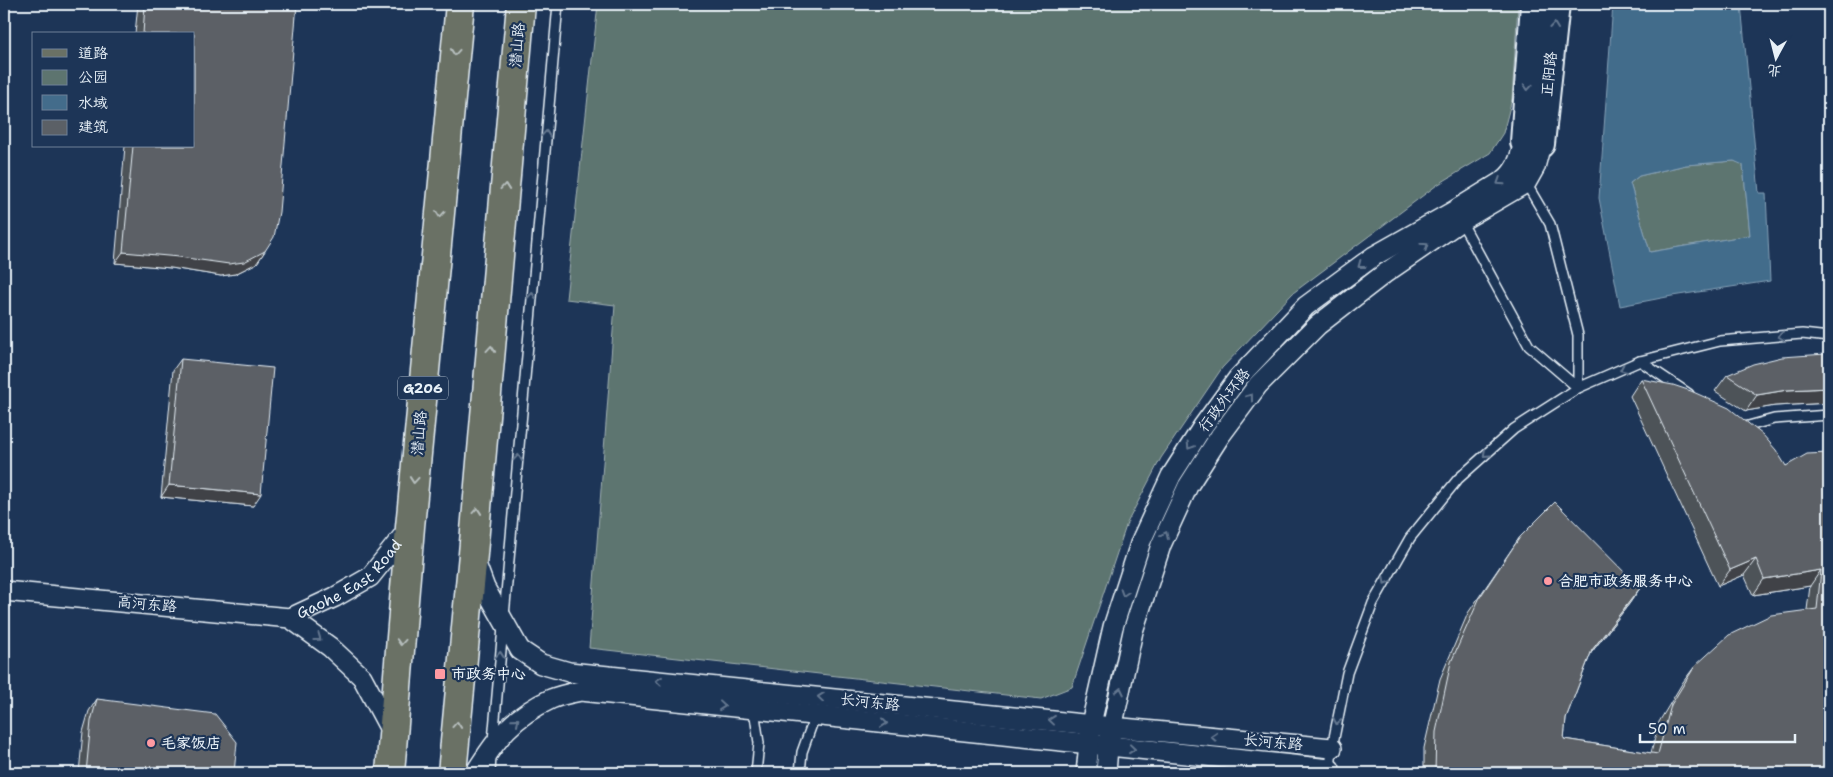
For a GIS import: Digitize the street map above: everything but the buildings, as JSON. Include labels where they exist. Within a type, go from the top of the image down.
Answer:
[{"type":"main road","name":"潜山路","points":[[390,773],[410,528],[460,4]]},
{"type":"main road","name":"潜山路","points":[[452,773],[521,4]]},
{"type":"street","name":"正阳路","points":[[1532,143],[1534,4]]},
{"type":"street","name":"正阳路","points":[[1532,143],[1556,4]]},
{"type":"street","points":[[1526,183],[1535,167],[1532,143]]},
{"type":"street","name":"行政外环路","points":[[1086,773],[1091,724],[1113,627],[1141,540],[1171,476],[1203,426],[1238,378],[1306,306],[1374,256],[1452,212],[1510,175],[1532,143]]},
{"type":"street","name":"行政外环路","points":[[1106,773],[1108,747],[1133,631],[1161,545],[1188,486],[1220,436],[1258,385],[1318,325],[1384,274],[1461,221],[1526,183]]},
{"type":"street","name":"Gaohe East Road","points":[[290,618],[335,598],[370,578],[410,528]]},
{"type":"street","name":"长河东路","points":[[473,554],[485,588],[503,623],[520,650],[541,664],[569,672],[1332,748]]},
{"type":"street","name":"高河东路","points":[[4,591],[290,618]]},
{"type":"street","name":"Gaohe East Road","points":[[290,618],[330,647],[362,677],[394,736]]},
{"type":"street","name":"长河东路","points":[[476,773],[492,745],[517,718],[552,698],[581,691],[1330,771]]},
{"type":"lane","points":[[490,773],[558,4]]},
{"type":"lane","points":[[1526,183],[1550,224],[1578,335],[1578,388]]},
{"type":"lane","points":[[1461,221],[1529,346],[1578,388]]},
{"type":"lane","points":[[1330,771],[1332,748],[1346,673],[1373,603],[1410,538],[1458,479],[1514,429],[1578,388],[1640,361],[1720,341],[1802,334],[1829,337]]},
{"type":"lane","points":[[1640,361],[1695,398]]},
{"type":"lane","points":[[1734,424],[1742,429],[1774,419],[1829,414]]},
{"type":"lane","points":[[754,709],[759,743],[756,773]]},
{"type":"lane","points":[[800,773],[802,752],[814,716]]},
{"type":"green space","points":[[598,4],[1518,4],[1512,99],[1503,133],[1490,153],[1437,185],[1293,293],[1222,368],[1161,458],[1127,523],[1072,687],[1041,699],[589,648],[615,305],[566,299]]},
{"type":"green space","points":[[1734,161],[1743,164],[1750,235],[1650,252],[1630,183],[1639,176],[1686,165]]},
{"type":"water","points":[[1613,4],[1741,4],[1759,193],[1766,193],[1770,281],[1620,306],[1599,198]],"holes":[[[1734,161],[1743,165],[1750,235],[1650,252],[1630,183],[1639,176],[1686,165]]]},
{"type":"place","name":"合肥市政务服务中心","points":[[1548,581]]},
{"type":"place","name":"市政务中心","points":[[440,674]]},
{"type":"place","name":"毛家饭店","points":[[151,743]]}]
